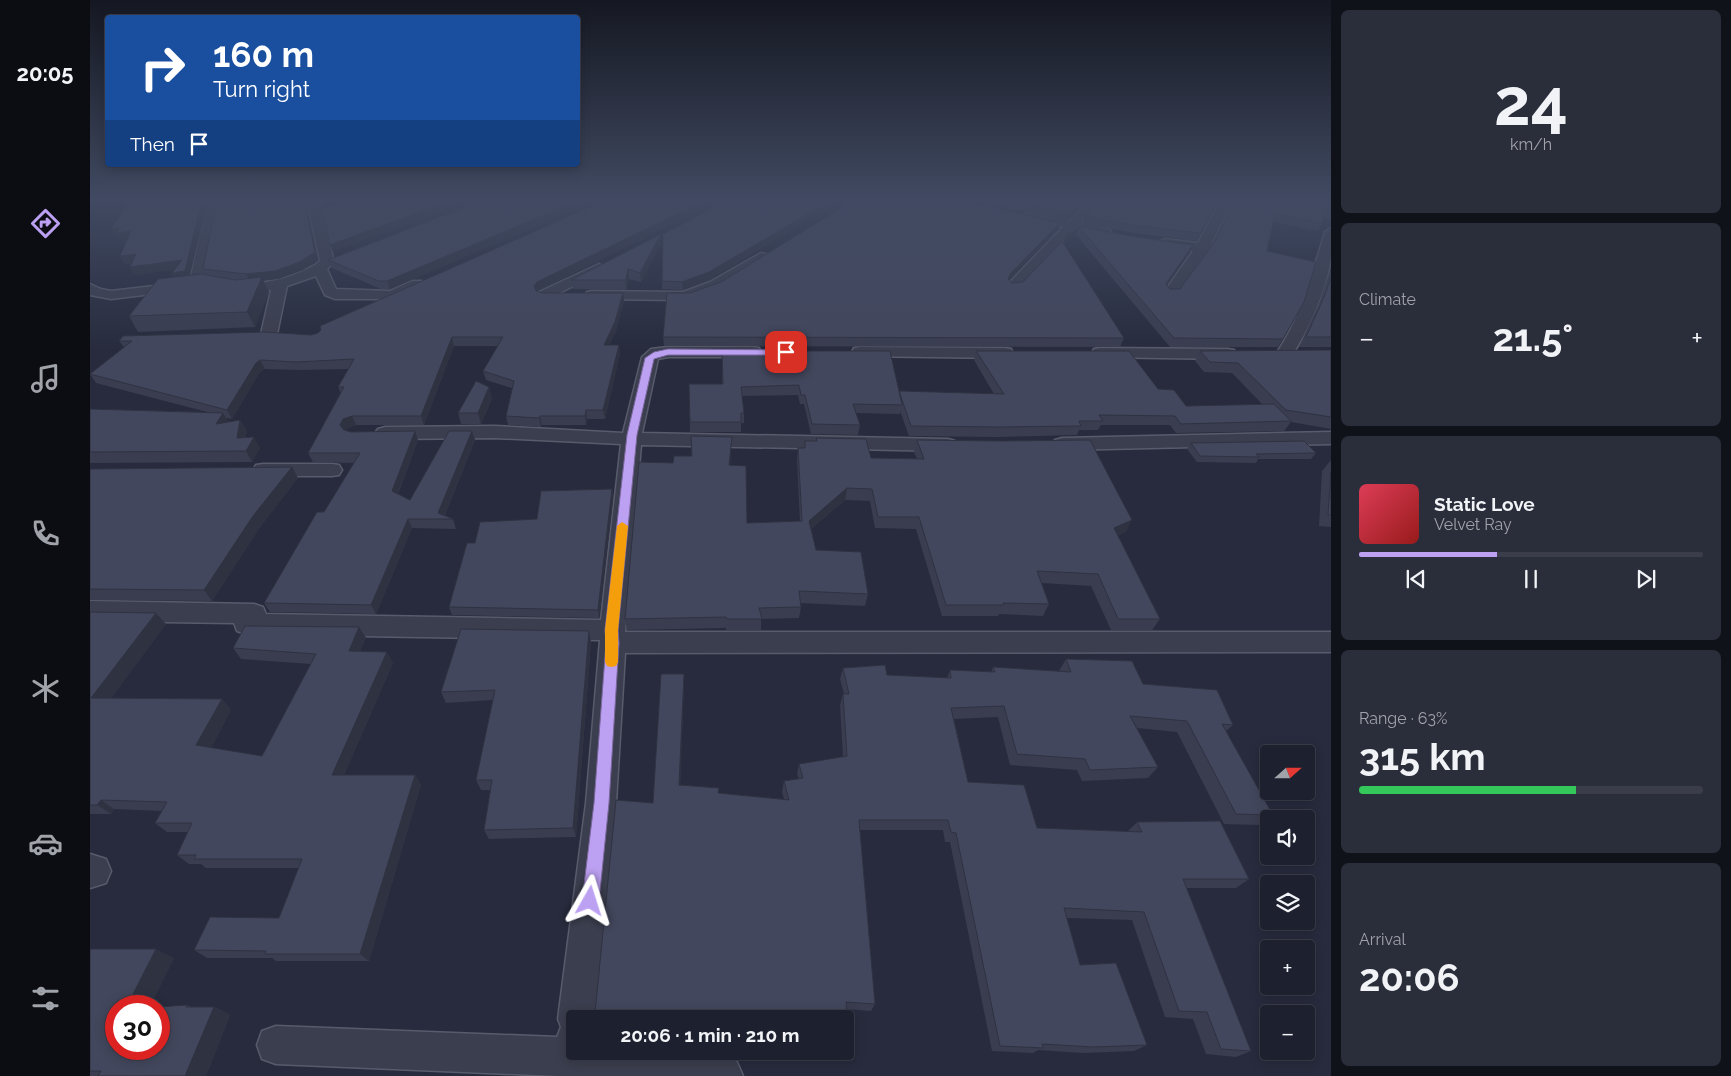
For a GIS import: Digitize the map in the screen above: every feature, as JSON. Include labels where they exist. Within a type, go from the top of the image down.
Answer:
[{"type":"street","points":[[203,250],[197,280],[243,289],[280,283],[328,263]]},
{"type":"street","points":[[326,250],[330,292],[335,295],[392,295],[427,280]]},
{"type":"street","points":[[613,261],[544,295],[685,296],[715,285],[773,250]]},
{"type":"street","points":[[1014,286],[1048,250]]},
{"type":"street","points":[[1171,292],[1200,250]]},
{"type":"street","points":[[1284,354],[1294,340],[1307,314],[1326,250]]},
{"type":"street","points":[[90,288],[98,294],[110,295],[210,283]]},
{"type":"street","points":[[280,283],[261,334],[288,336]]},
{"type":"street","points":[[578,1010],[601,803],[612,637],[632,439],[650,358],[657,353],[668,352],[766,352]]},
{"type":"street","points":[[844,352],[1020,353]]},
{"type":"street","points":[[1079,353],[1245,354]]},
{"type":"street","points":[[1265,354],[1303,354]]},
{"type":"street","points":[[365,433],[495,432],[632,439],[967,445]]},
{"type":"street","points":[[1046,444],[1331,438]]},
{"type":"street","points":[[245,470],[332,470]]},
{"type":"street","points":[[90,611],[612,637],[1331,642]]},
{"type":"street","points":[[276,1045],[566,1049]]},
{"type":"street","points":[[580,1060],[587,1073],[723,1076]]},
{"type":"building","points":[[123,250],[190,250],[185,271],[172,273],[182,260],[130,267],[136,254],[120,256]]},
{"type":"building","points":[[207,250],[315,250],[315,252],[300,262],[275,271],[246,274],[203,269]]},
{"type":"building","points":[[353,250],[460,250],[387,281],[379,281],[328,260]]},
{"type":"building","points":[[492,250],[603,250],[537,282],[534,286],[536,291],[543,293],[623,293],[615,322],[604,345],[619,345],[603,410],[586,410],[585,416],[540,416],[539,418],[506,416],[514,381],[483,371],[503,337],[452,337],[421,416],[352,416],[343,419],[340,425],[344,430],[351,432],[415,431],[392,491],[410,500],[449,431],[472,431],[438,513],[453,519],[408,519],[371,605],[264,603],[317,512],[324,512],[360,453],[308,453],[344,387],[338,387],[354,359],[296,362],[260,360],[256,363],[227,410],[90,374],[132,341],[119,341],[123,336],[265,332],[311,335],[321,330],[320,326]]},
{"type":"building","points":[[629,250],[652,250],[640,273],[628,269],[626,280],[571,280]]},
{"type":"building","points":[[663,250],[746,250],[709,272],[682,282],[662,281]]},
{"type":"building","points":[[773,250],[1033,250],[1010,274],[1008,279],[1012,283],[1023,282],[1053,250],[1068,250],[1124,338],[663,337],[667,293],[690,293],[721,282]]},
{"type":"building","points":[[1099,250],[1189,250],[1166,284],[1170,289],[1180,289],[1208,250],[1267,250],[1316,262],[1304,302],[1283,339],[1174,338]]},
{"type":"building","points":[[201,274],[235,280],[262,277],[247,312],[129,316],[158,279]]},
{"type":"building","points":[[1331,277],[1331,337],[1306,337],[1325,295]]},
{"type":"building","points":[[1331,350],[1331,417],[1286,410],[1238,363],[1210,362],[1200,351]]},
{"type":"building","points":[[722,351],[890,351],[902,405],[853,404],[860,425],[812,424],[805,395],[801,395],[799,385],[741,387],[744,413],[741,413],[741,422],[690,422],[689,384],[723,384]]},
{"type":"building","points":[[976,351],[1129,351],[1158,389],[1174,390],[1186,406],[1274,404],[1291,421],[1181,424],[1175,416],[1099,415],[1103,421],[1079,421],[1081,426],[911,426],[899,391],[1004,394]]},
{"type":"building","points":[[476,381],[489,387],[478,413],[458,413]]},
{"type":"building","points":[[90,409],[223,413],[216,424],[240,420],[237,438],[254,437],[246,451],[90,452]]},
{"type":"building","points":[[691,436],[732,437],[729,465],[746,466],[747,523],[802,521],[798,448],[805,448],[805,441],[817,441],[816,438],[866,439],[871,458],[924,459],[917,440],[1090,440],[1132,520],[1114,528],[1160,619],[1118,619],[1098,574],[1037,571],[1049,604],[946,605],[919,517],[878,517],[872,489],[847,488],[809,521],[816,550],[861,552],[868,594],[799,591],[801,607],[759,608],[762,619],[727,619],[726,617],[625,619],[639,462],[673,463],[674,456],[692,456]]},
{"type":"building","points":[[1304,441],[1316,453],[1256,454],[1260,457],[1200,456],[1191,443]]},
{"type":"building","points":[[292,467],[253,516],[204,590],[90,589],[90,469]]},
{"type":"building","points":[[1331,471],[1331,515],[1328,515]]},
{"type":"building","points":[[612,489],[598,610],[449,607],[467,543],[475,543],[480,522],[537,519],[541,491]]},
{"type":"building","points":[[90,612],[156,613],[91,698],[222,699],[196,745],[262,756],[316,654],[233,648],[245,626],[359,627],[349,651],[387,652],[332,775],[415,775],[360,954],[265,954],[266,951],[194,950],[210,917],[279,918],[302,859],[194,859],[196,855],[177,855],[192,823],[155,823],[167,802],[101,800],[97,805],[90,805]]},
{"type":"building","points":[[461,629],[589,631],[573,828],[484,830],[492,780],[476,780],[495,690],[441,692]]},
{"type":"building","points":[[1066,659],[1132,661],[1143,684],[1217,690],[1233,725],[1222,724],[1260,792],[1260,800],[1265,800],[1270,810],[1260,810],[1260,815],[1236,814],[1187,721],[1130,716],[1158,767],[1090,770],[1085,759],[1017,754],[1004,706],[951,708],[968,782],[1024,785],[1037,828],[1142,832],[1137,822],[1220,821],[1249,879],[1183,879],[1251,1051],[1221,1049],[1207,1012],[1179,1011],[1144,912],[1064,908],[1080,965],[1116,963],[1147,1045],[1094,1047],[1042,1044],[1043,1048],[1000,1046],[956,833],[951,832],[948,820],[859,820],[875,1004],[846,1002],[847,1010],[595,1010],[616,800],[653,803],[661,674],[684,674],[679,785],[719,788],[718,793],[789,800],[784,781],[803,778],[799,764],[847,756],[843,694],[849,694],[843,668],[885,665],[887,675],[951,678],[950,670],[995,672],[993,667],[1071,672]]},
{"type":"building","points":[[90,949],[156,949],[133,995],[105,995],[105,1060],[170,1060],[170,1006],[187,1005],[186,1007],[214,1007],[185,1076],[98,1076],[101,1071],[90,1071]]},
{"type":"slow traffic","points":[[611,662],[612,630],[622,526]]},
{"type":"route","points":[[590,901],[601,803],[613,643],[612,630],[632,435],[650,358],[657,353],[668,352],[786,352]]}]
